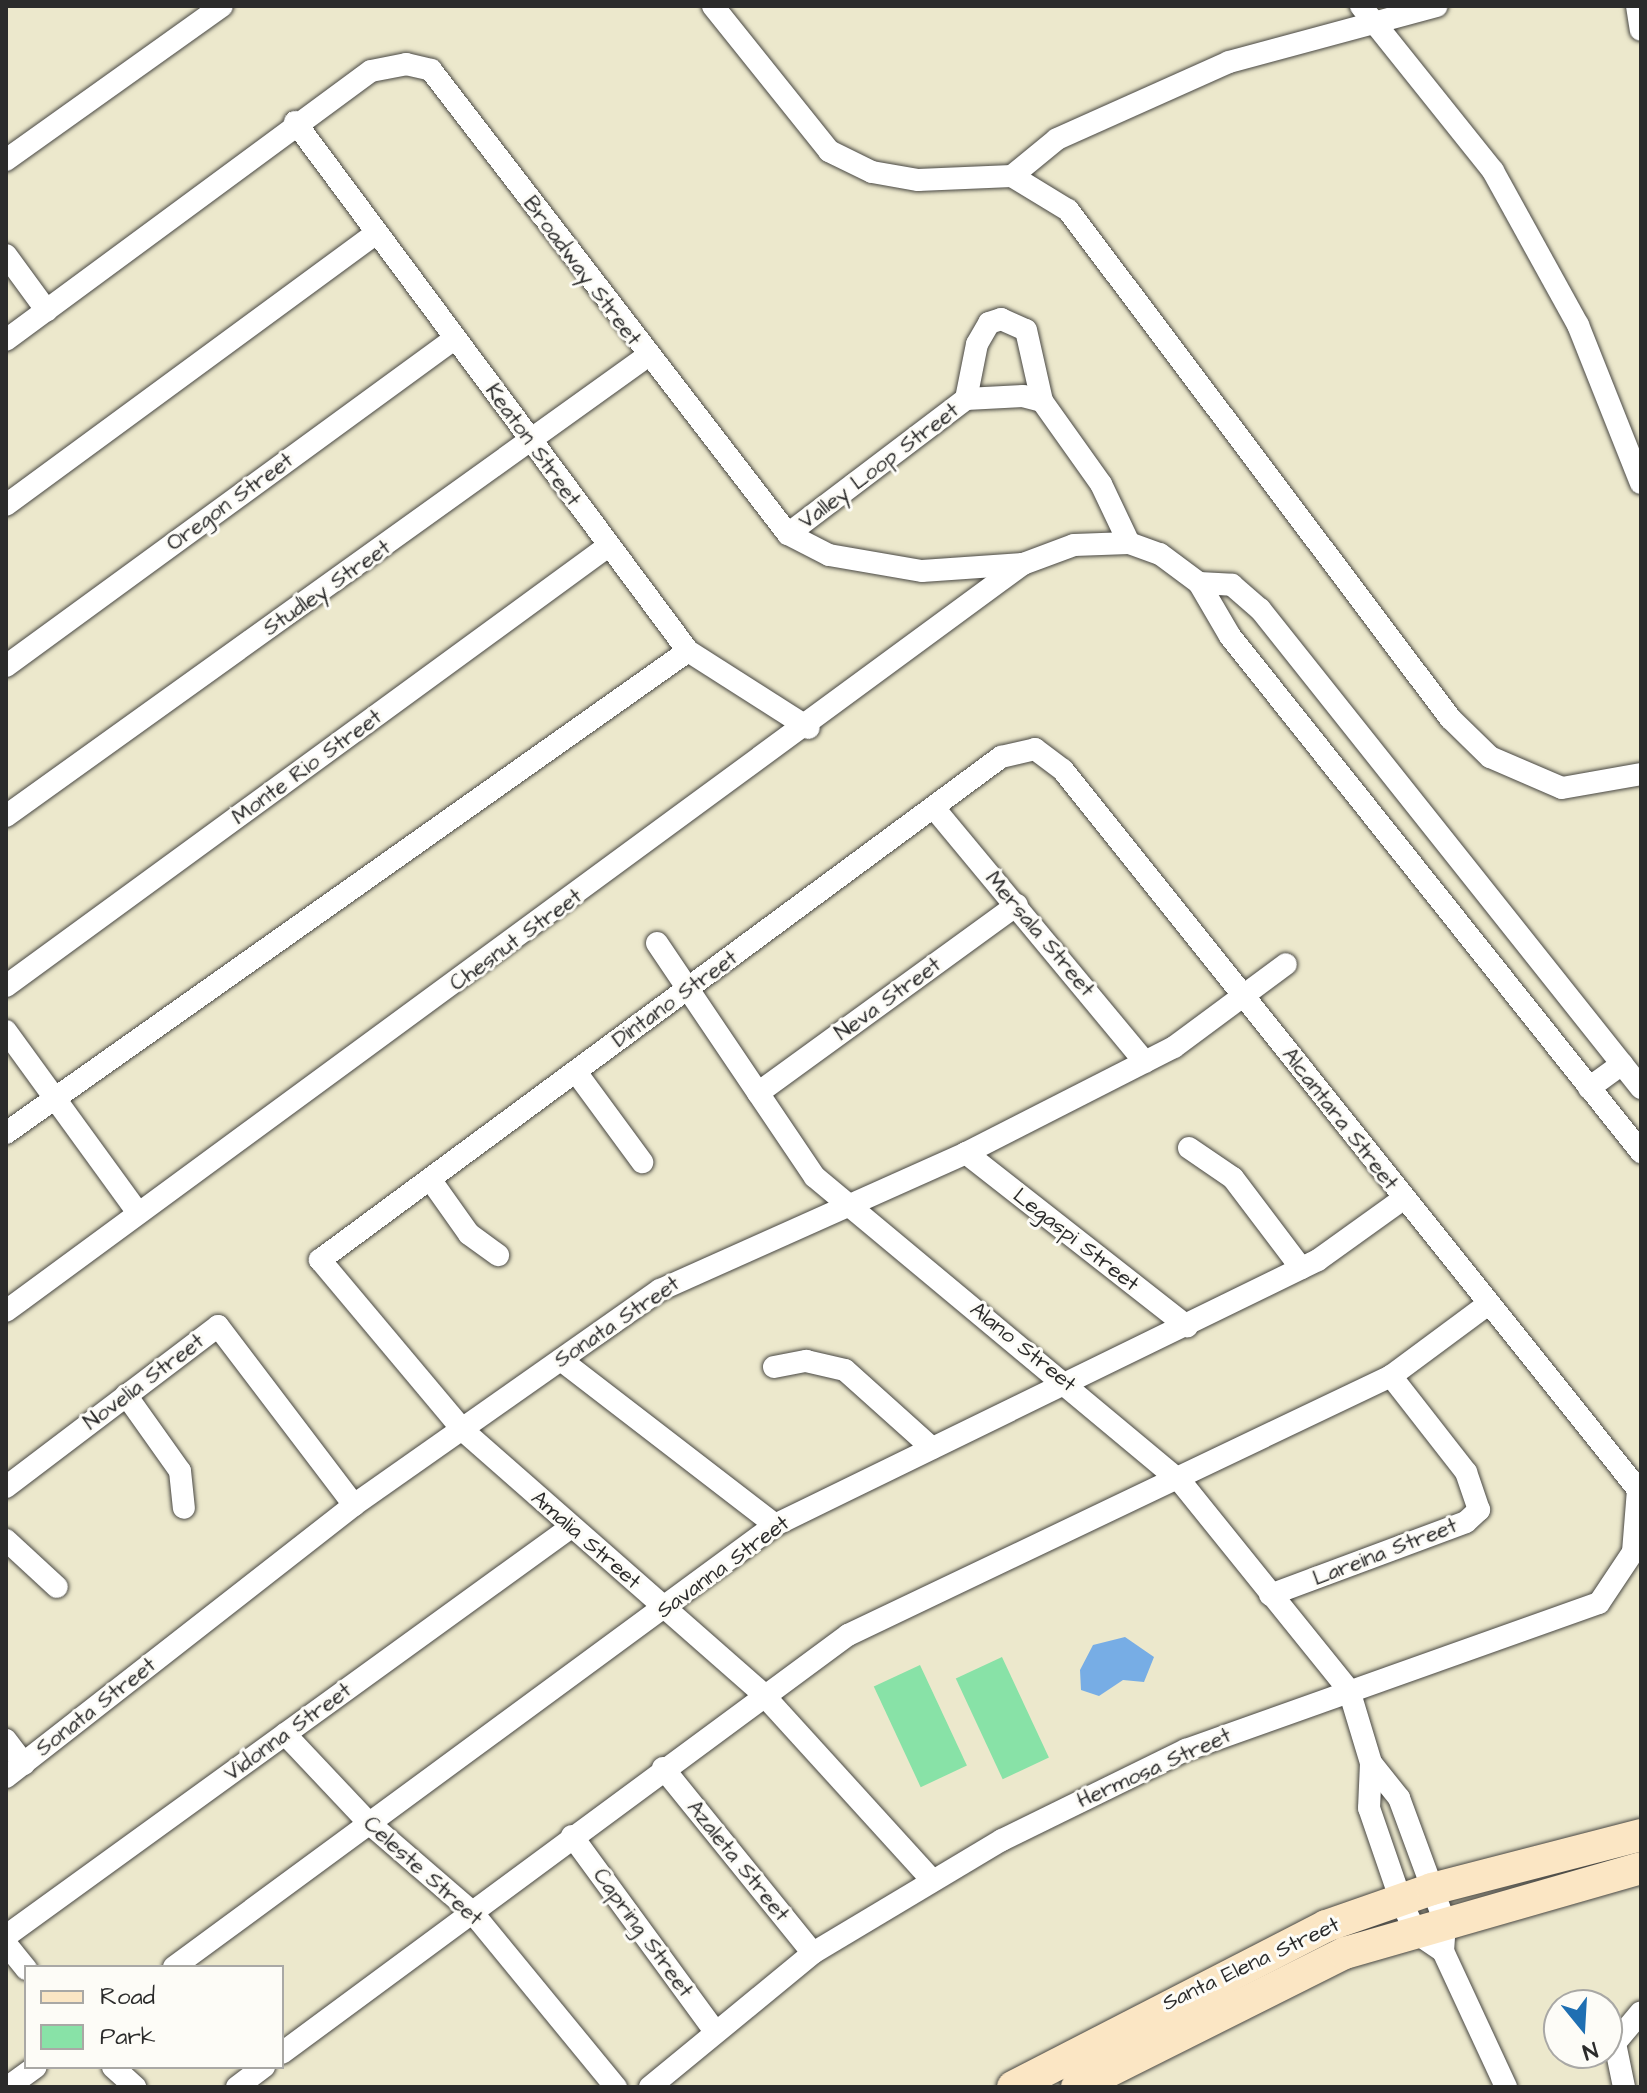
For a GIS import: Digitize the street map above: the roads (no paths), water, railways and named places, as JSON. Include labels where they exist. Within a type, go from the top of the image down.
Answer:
[{"type":"street","points":[[6,160],[222,6]]},
{"type":"street","points":[[713,6],[829,151],[872,172],[918,180],[1012,176],[1051,195],[1097,242],[1450,718],[1490,757],[1562,788],[1641,774]]},
{"type":"street","points":[[1012,176],[1057,139],[1229,62],[1368,12],[1437,6]]},
{"type":"street","points":[[1637,6],[1641,30]]},
{"type":"street","points":[[1368,12],[1493,171],[1578,325],[1641,483]]},
{"type":"street","name":"Broadway Street","points":[[6,340],[295,122],[371,71],[406,64],[431,70],[646,357],[788,534],[829,555],[886,568],[1023,564],[1074,545],[1129,543],[1160,554],[1199,583]]},
{"type":"street","name":"Keaton Street","points":[[295,122],[607,547],[688,651],[809,728]]},
{"type":"street","points":[[6,505],[376,233]]},
{"type":"street","points":[[6,255],[47,311]]},
{"type":"street","points":[[966,399],[977,344],[989,323],[1001,319],[1026,330],[1042,401],[1101,484],[1129,543]]},
{"type":"street","name":"Oregon Street","points":[[6,666],[454,339]]},
{"type":"street","name":"Studley Street","points":[[6,816],[646,357]]},
{"type":"street","name":"Valley Loop Street","points":[[788,534],[966,399],[1042,401]]},
{"type":"street","name":"Monte Rio Street","points":[[6,986],[607,547]]},
{"type":"street","name":"Chesnut Street","points":[[6,1311],[809,728],[1023,564]]},
{"type":"street","points":[[1199,583],[1232,585],[1260,609],[1641,1088]]},
{"type":"street","points":[[1199,583],[1230,636],[1641,1152]]},
{"type":"street","points":[[6,1133],[55,1095],[688,651]]},
{"type":"street","name":"Dintano Street","points":[[320,1260],[1001,757],[1035,749]]},
{"type":"street","name":"Alcantara Street","points":[[1035,749],[1063,770],[1487,1305],[1640,1491]]},
{"type":"street","name":"Mersala Street","points":[[934,808],[1145,1062]]},
{"type":"street","name":"Neva Street","points":[[758,1093],[1017,905]]},
{"type":"street","name":"Alano Street","points":[[657,943],[815,1177],[1065,1381],[1181,1482],[1349,1690],[1371,1763]]},
{"type":"street","name":"Sonata Street","points":[[15,1770],[354,1505],[687,1273],[852,1207],[1145,1062],[1243,997],[1286,964]]},
{"type":"street","points":[[6,1031],[138,1213]]},
{"type":"street","points":[[1589,1088],[1622,1064]]},
{"type":"street","points":[[576,1072],[642,1162]]},
{"type":"street","points":[[1189,1148],[1233,1178],[1301,1268]]},
{"type":"street","name":"Legaspi Street","points":[[966,1153],[1187,1326]]},
{"type":"street","points":[[430,1179],[469,1234],[498,1255]]},
{"type":"street","name":"Savanna Street","points":[[177,1965],[665,1610],[775,1525],[1301,1268],[1403,1199]]},
{"type":"street","name":"Amalia Street","points":[[320,1260],[462,1429],[762,1693],[931,1879]]},
{"type":"street","points":[[284,2052],[762,1693],[861,1629],[1181,1482],[1391,1376],[1487,1305]]},
{"type":"street","name":"Novelia Street","points":[[6,1487],[218,1326],[354,1505]]},
{"type":"street","points":[[561,1360],[775,1525]]},
{"type":"street","points":[[774,1367],[806,1361],[845,1370],[932,1448]]},
{"type":"street","name":"Lareina Street","points":[[1270,1595],[1466,1522],[1479,1510],[1466,1472],[1391,1376]]},
{"type":"street","points":[[126,1395],[180,1471],[184,1508]]},
{"type":"street","name":"Hermosa Street","points":[[650,2087],[714,2030],[813,1953],[931,1879],[1186,1750],[1599,1603],[1633,1552],[1640,1491]]},
{"type":"street","name":"Vidonna Street","points":[[6,1936],[571,1527]]},
{"type":"street","points":[[6,1540],[57,1587]]},
{"type":"street","name":"Celeste Street","points":[[285,1734],[369,1823],[472,1912],[616,2087]]},
{"type":"street","points":[[6,1740],[15,1770]]},
{"type":"street","points":[[1371,1763],[1399,1798],[1432,1889],[1435,1936]]},
{"type":"street","points":[[1371,1763],[1369,1808],[1401,1901],[1435,1936],[1506,2087]]},
{"type":"street","name":"Azaleta Street","points":[[663,1768],[813,1953]]},
{"type":"street","name":"Santa Elena Street","points":[[1013,2087],[1276,1948],[1432,1889],[1641,1835]]},
{"type":"street","name":"Capring Street","points":[[572,1836],[714,2030]]},
{"type":"street","name":"Santa Elena Street","points":[[1077,2087],[1301,1972],[1435,1936],[1641,1868]]},
{"type":"street","points":[[6,1944],[24,1966]]},
{"type":"street","points":[[8,2087],[33,2069]]},
{"type":"street","points":[[115,2069],[135,2087]]},
{"type":"street","points":[[237,2087],[261,2069]]},
{"type":"water","points":[[1125,1637],[1154,1657],[1144,1682],[1123,1680],[1099,1696],[1081,1690],[1080,1670],[1093,1645]]}]
